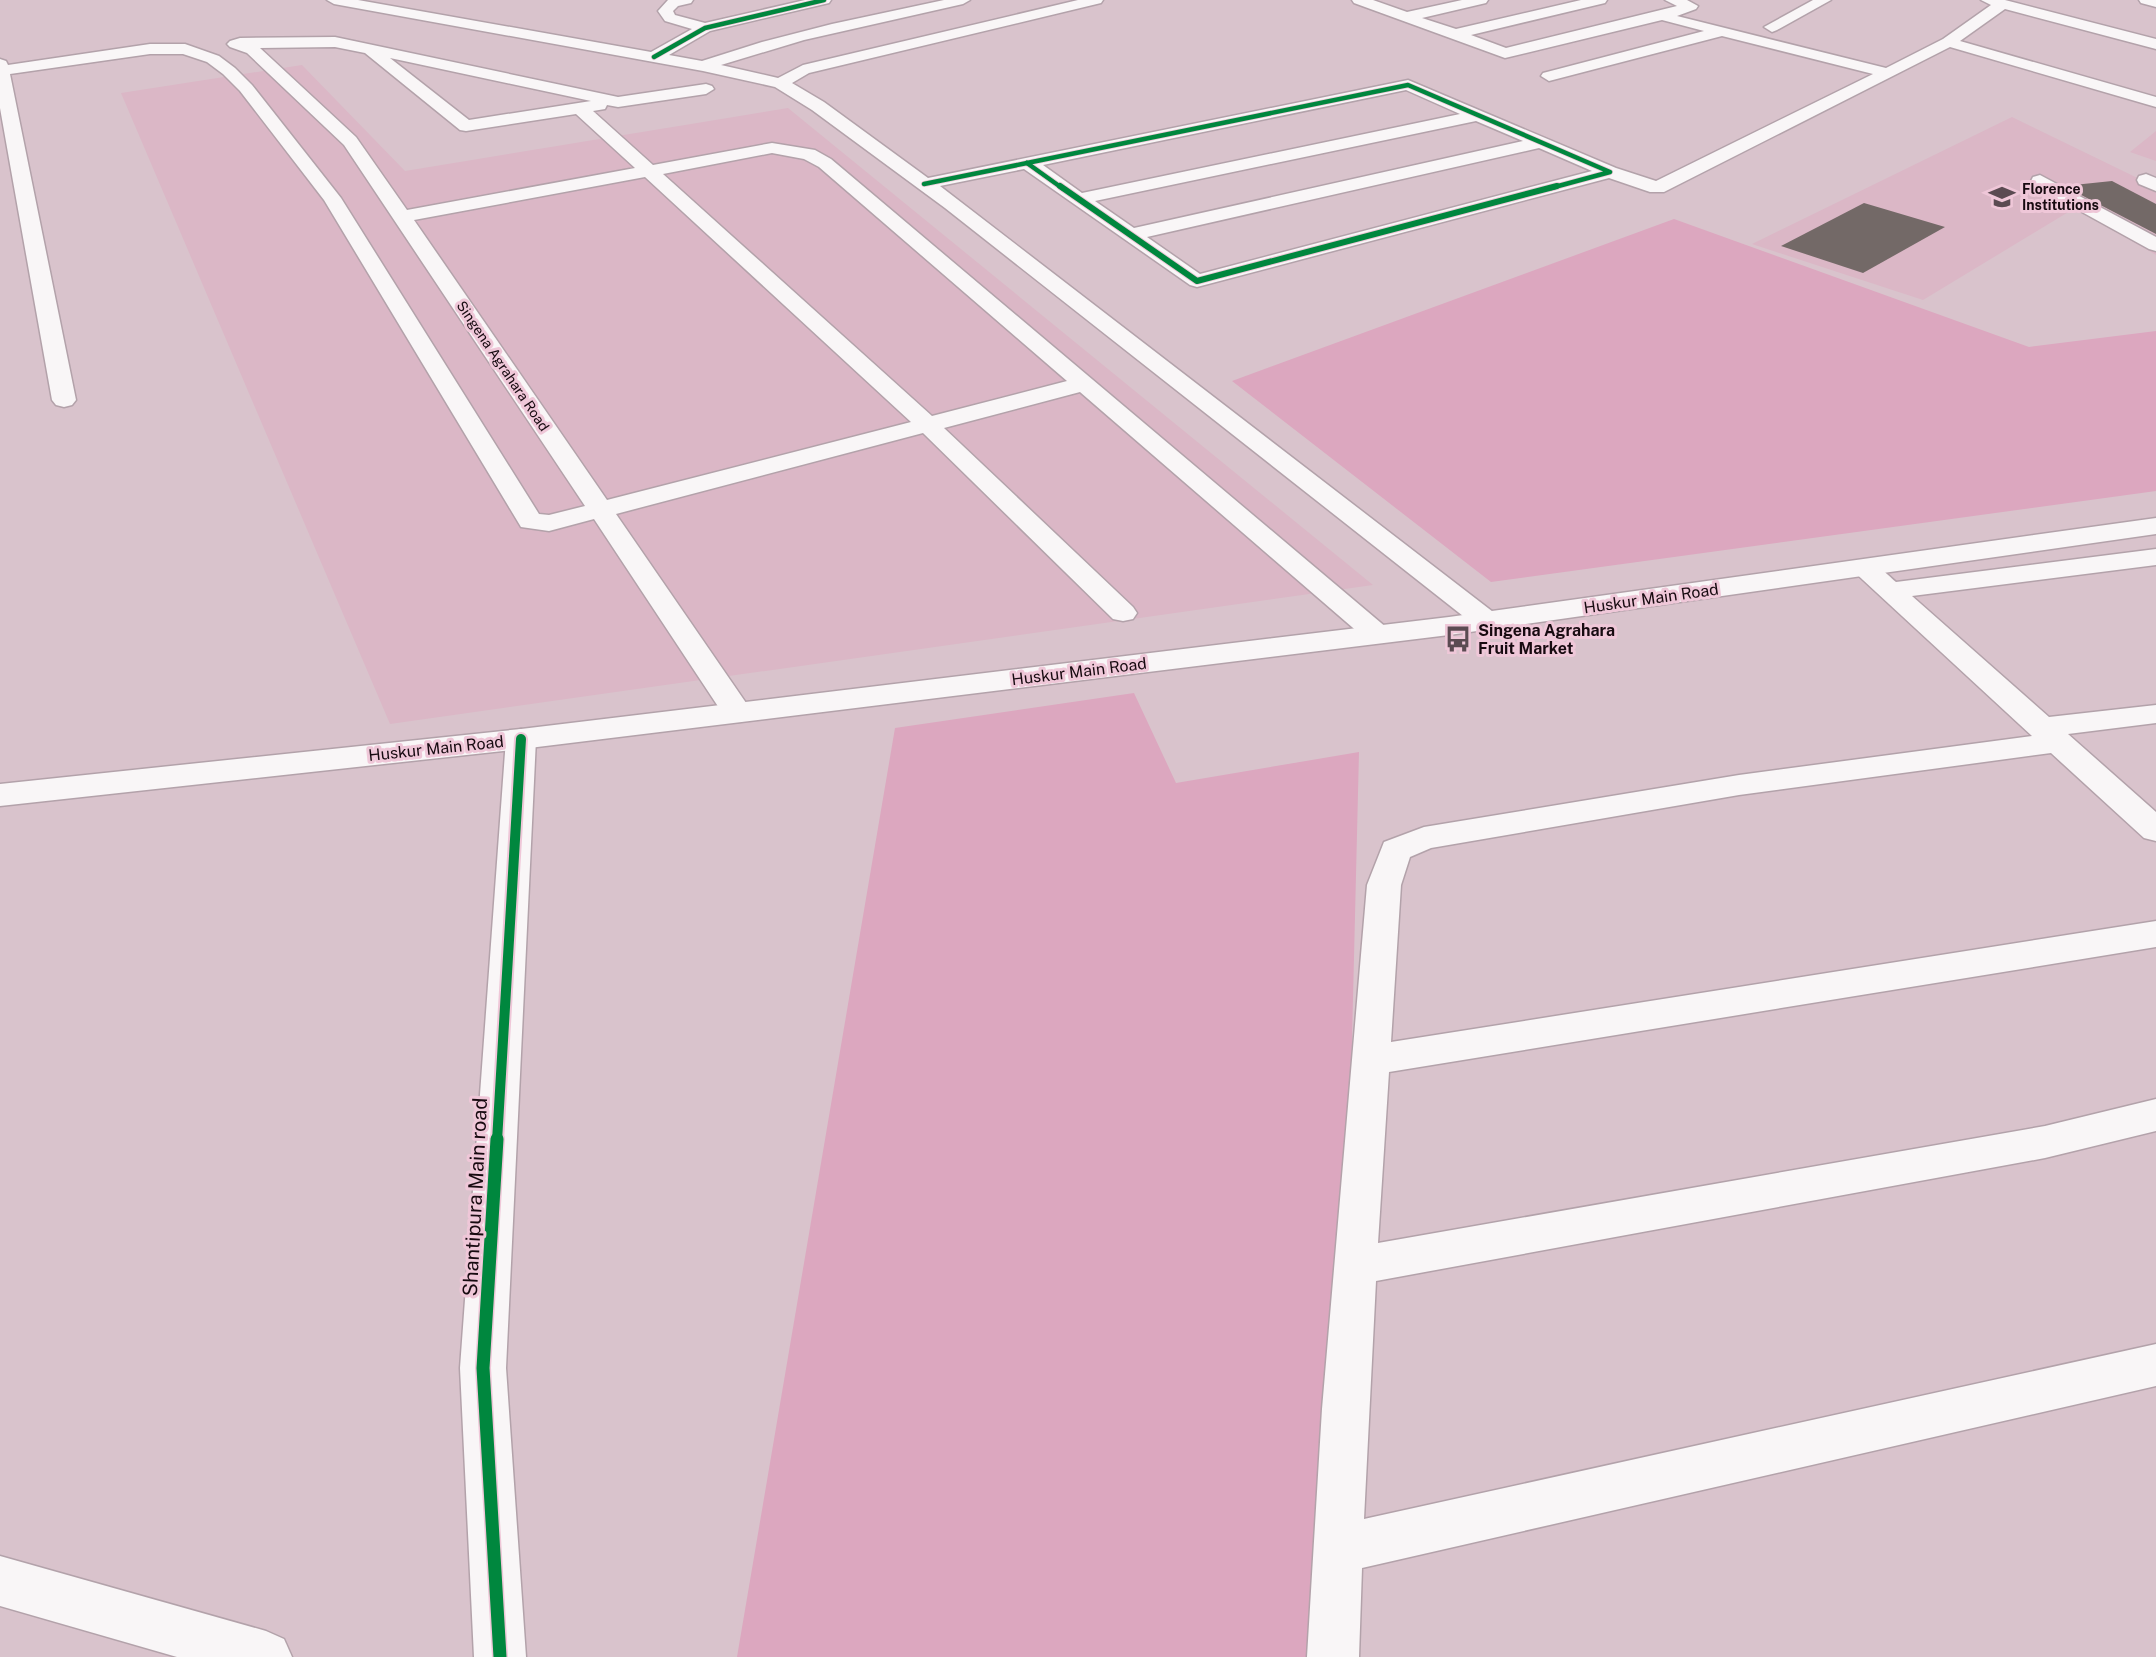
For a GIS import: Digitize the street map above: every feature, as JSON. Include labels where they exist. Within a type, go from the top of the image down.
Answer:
[{"type":"street","points":[[334,0],[703,66],[780,84],[818,106],[924,184],[1487,621]]},
{"type":"street","points":[[686,0],[673,3],[665,11],[670,18],[705,28]]},
{"type":"street","points":[[654,57],[705,28],[824,0]]},
{"type":"street","points":[[703,66],[767,46],[963,0]]},
{"type":"street","points":[[780,84],[803,70],[1096,0]]},
{"type":"street","points":[[1359,0],[1505,52],[1669,8],[1669,18],[1873,68],[1886,74]]},
{"type":"street","points":[[1406,17],[1481,0]]},
{"type":"street","points":[[1455,34],[1600,0]]},
{"type":"street","points":[[1772,27],[1824,0]]},
{"type":"street","points":[[2146,0],[2156,3]]},
{"type":"street","points":[[924,184],[1408,85],[1610,172],[1657,188],[1948,42],[1995,2],[2156,44]]},
{"type":"street","points":[[1549,76],[1720,32]]},
{"type":"street","points":[[0,68],[90,42]]},
{"type":"street","points":[[0,68],[150,49],[188,50],[240,43],[335,42],[618,102]]},
{"type":"street","points":[[1948,42],[2156,102]]},
{"type":"street","name":"Singena Agrahara Road","points":[[240,43],[253,50],[350,141],[738,713]]},
{"type":"street","points":[[367,48],[466,126],[706,89]]},
{"type":"street","points":[[188,50],[213,59],[246,88],[332,198],[530,521],[549,523],[1084,384]]},
{"type":"street","points":[[0,68],[64,400]]},
{"type":"street","points":[[580,108],[929,426],[1122,613]]},
{"type":"street","points":[[1079,200],[1479,115]]},
{"type":"street","points":[[1131,235],[1541,142]]},
{"type":"street","points":[[401,217],[772,148],[808,154],[825,163],[1377,634]]},
{"type":"street","points":[[1027,163],[1197,281],[1610,172]]},
{"type":"street","points":[[2040,181],[2156,245]]},
{"type":"street","name":"Huskur Main Road","points":[[0,795],[520,739],[1487,621],[2156,526]]},
{"type":"street","points":[[1890,591],[2156,556]]},
{"type":"street","points":[[1864,568],[2156,831]]},
{"type":"street","points":[[1333,1657],[1344,1408],[1384,885],[1396,850],[1424,838],[2049,735],[2156,714]]},
{"type":"street","name":"Shantipura Main road","points":[[500,1657],[483,1368],[520,739]]},
{"type":"street","points":[[1371,1060],[2156,934]]},
{"type":"street","points":[[1355,1266],[2045,1142],[2156,1115]]},
{"type":"street","points":[[1338,1549],[2156,1365]]},
{"type":"street","points":[[0,1581],[266,1657]]},
{"type":"shaded area","points":[[302,65],[405,171],[788,108],[1373,585],[390,724],[121,93]]},
{"type":"shaded area","name":"Florence Institutions","points":[[2012,117],[2156,187],[2156,255],[2075,208],[1923,300],[1752,244]]},
{"type":"shaded area","points":[[2156,131],[2156,161],[2130,152]]},
{"type":"shaded area","points":[[1674,219],[2029,347],[2156,331],[2156,491],[1491,582],[1232,381]]},
{"type":"shaded area","points":[[1134,693],[1176,783],[1359,752],[1337,1657],[737,1657],[895,728]]},
{"type":"building","points":[[2112,181],[2156,204],[2156,234],[2064,186]]},
{"type":"building","points":[[1864,203],[1945,227],[1863,273],[1781,246]]},
{"type":"cycle path","points":[[654,57],[705,28],[824,0]]},
{"type":"cycle path","points":[[924,184],[1408,85],[1610,172],[1197,281],[1027,163]]},
{"type":"cycle path","points":[[500,1657],[483,1368],[521,739]]},
{"type":"place","name":"Florence Institutions","points":[[2002,197]]},
{"type":"place","name":"Singena Agrahara Fruit Market","points":[[1458,639]]}]
